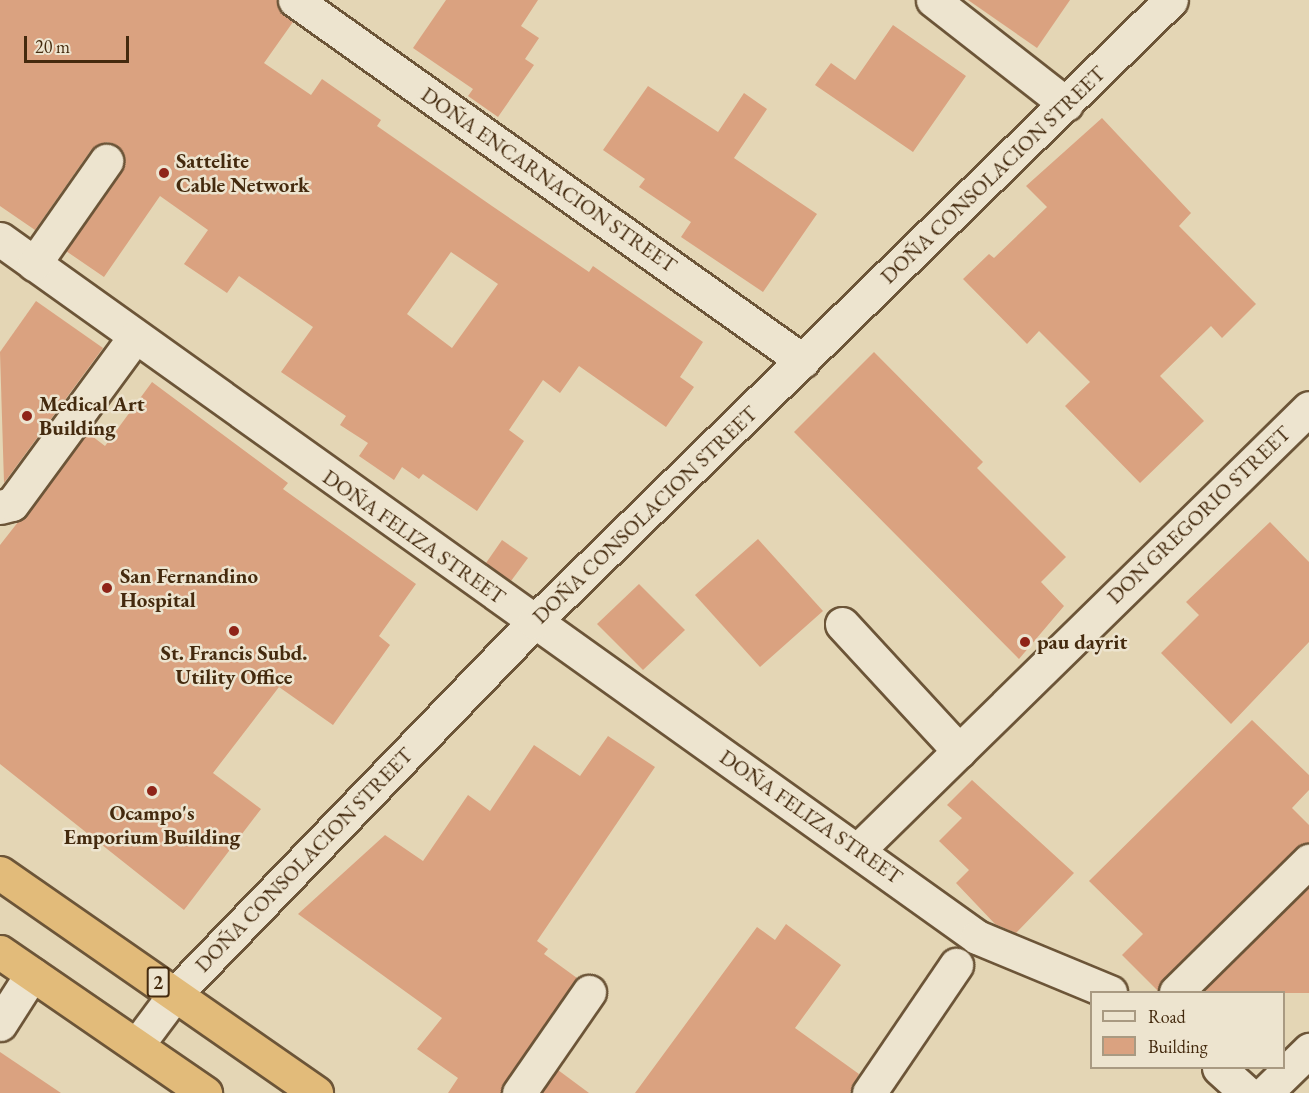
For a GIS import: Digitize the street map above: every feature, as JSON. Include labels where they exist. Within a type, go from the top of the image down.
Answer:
[{"type":"highway","name":"2","points":[[0,873],[316,1093]]},
{"type":"highway","points":[[0,952],[205,1093]]},
{"type":"street","name":"DOÑA ENCARNACION STREET","points":[[295,0],[803,360]]},
{"type":"street","points":[[933,0],[1066,104]]},
{"type":"street","name":"DOÑA CONSOLACION STREET","points":[[137,1045],[175,994],[534,622],[1171,0]]},
{"type":"street","points":[[34,264],[106,161]]},
{"type":"street","name":"DOÑA FELIZA STREET","points":[[0,239],[134,338],[858,850],[977,937],[1105,991]]},
{"type":"street","points":[[0,507],[12,504],[134,338]]},
{"type":"street","name":"DON GREGORIO STREET","points":[[858,850],[1309,408]]},
{"type":"street","points":[[842,624],[959,751]]},
{"type":"street","points":[[1178,991],[1309,861]]},
{"type":"street","points":[[868,1093],[956,965]]},
{"type":"street","points":[[0,1024],[32,974]]},
{"type":"street","points":[[519,1093],[589,992]]},
{"type":"street","points":[[1265,1093],[1309,1050]]},
{"type":"street","points":[[1220,1069],[1247,1093]]},
{"type":"building","points":[[0,0],[277,0],[293,22],[264,63],[311,95],[322,79],[381,120],[377,126],[492,206],[589,272],[593,266],[703,342],[680,377],[694,387],[666,427],[579,366],[560,393],[543,380],[509,430],[524,441],[477,511],[423,474],[419,479],[402,467],[394,480],[359,456],[368,443],[340,425],[346,416],[281,372],[313,327],[239,276],[227,293],[184,264],[208,230],[160,196],[104,277],[66,251],[122,171],[123,154],[117,146],[107,142],[91,150],[35,230],[0,206]],"holes":[[[451,252],[498,284],[452,348],[407,314]]]},
{"type":"building","points":[[446,0],[538,0],[521,26],[539,38],[525,59],[534,65],[498,117],[468,96],[473,89],[413,48]]},
{"type":"building","points":[[968,0],[1070,0],[1037,48]]},
{"type":"building","points":[[893,25],[966,76],[913,152],[815,85],[831,63],[855,80]]},
{"type":"building","points":[[648,86],[718,132],[744,93],[767,109],[734,158],[817,214],[763,292],[681,237],[691,222],[639,187],[645,179],[603,150]]},
{"type":"building","points":[[1102,118],[1191,213],[1179,226],[1256,304],[1222,338],[1211,326],[1160,376],[1204,421],[1140,483],[1065,406],[1090,382],[1039,331],[1027,344],[963,279],[989,254],[994,258],[1047,207],[1026,186]]},
{"type":"building","name":"Medical Art Building","points":[[36,301],[103,348],[4,483],[0,352]]},
{"type":"building","points":[[874,352],[983,462],[977,468],[1066,557],[1041,582],[1064,606],[1019,659],[794,432]]},
{"type":"building","points":[[152,382],[288,483],[283,489],[416,584],[379,636],[390,645],[333,725],[279,687],[213,773],[261,809],[184,910],[0,764],[0,545],[88,433],[105,446]]},
{"type":"building","points":[[1270,522],[1309,562],[1309,642],[1231,724],[1161,653],[1199,615],[1186,602]]},
{"type":"building","points":[[758,539],[823,611],[760,667],[695,595]]},
{"type":"building","points":[[502,540],[528,558],[511,581],[486,563]]},
{"type":"building","points":[[639,584],[685,630],[643,670],[597,624]]},
{"type":"building","points":[[1252,720],[1309,775],[1309,790],[1292,808],[1309,825],[1309,843],[1296,848],[1163,979],[1158,991],[1122,955],[1143,934],[1089,881]]},
{"type":"building","points":[[608,736],[655,767],[537,941],[548,949],[544,954],[577,978],[501,1093],[448,1093],[458,1078],[417,1049],[442,1018],[298,914],[385,835],[423,861],[468,795],[490,811],[534,745],[580,776]]},
{"type":"building","points":[[972,780],[1074,873],[1016,933],[995,924],[956,883],[969,870],[939,841],[962,818],[947,805]]},
{"type":"building","points":[[1309,887],[1309,993],[1204,991]]},
{"type":"building","points":[[786,924],[841,965],[795,1028],[859,1074],[850,1093],[635,1093],[757,927],[775,940]]},
{"type":"building","points":[[0,1052],[61,1093],[0,1093]]},
{"type":"building","points":[[558,1070],[589,1093],[542,1093]]},
{"type":"place","name":"Sattelite Cable Network","points":[[164,173]]},
{"type":"place","name":"Medical Art Building","points":[[27,416]]},
{"type":"place","name":"San Fernandino Hospital","points":[[107,588]]},
{"type":"place","name":"St. Francis Subd. Utility Office","points":[[234,631]]},
{"type":"place","name":"pau dayrit","points":[[1025,642]]},
{"type":"place","name":"Ocampo's Emporium Building","points":[[152,791]]}]
